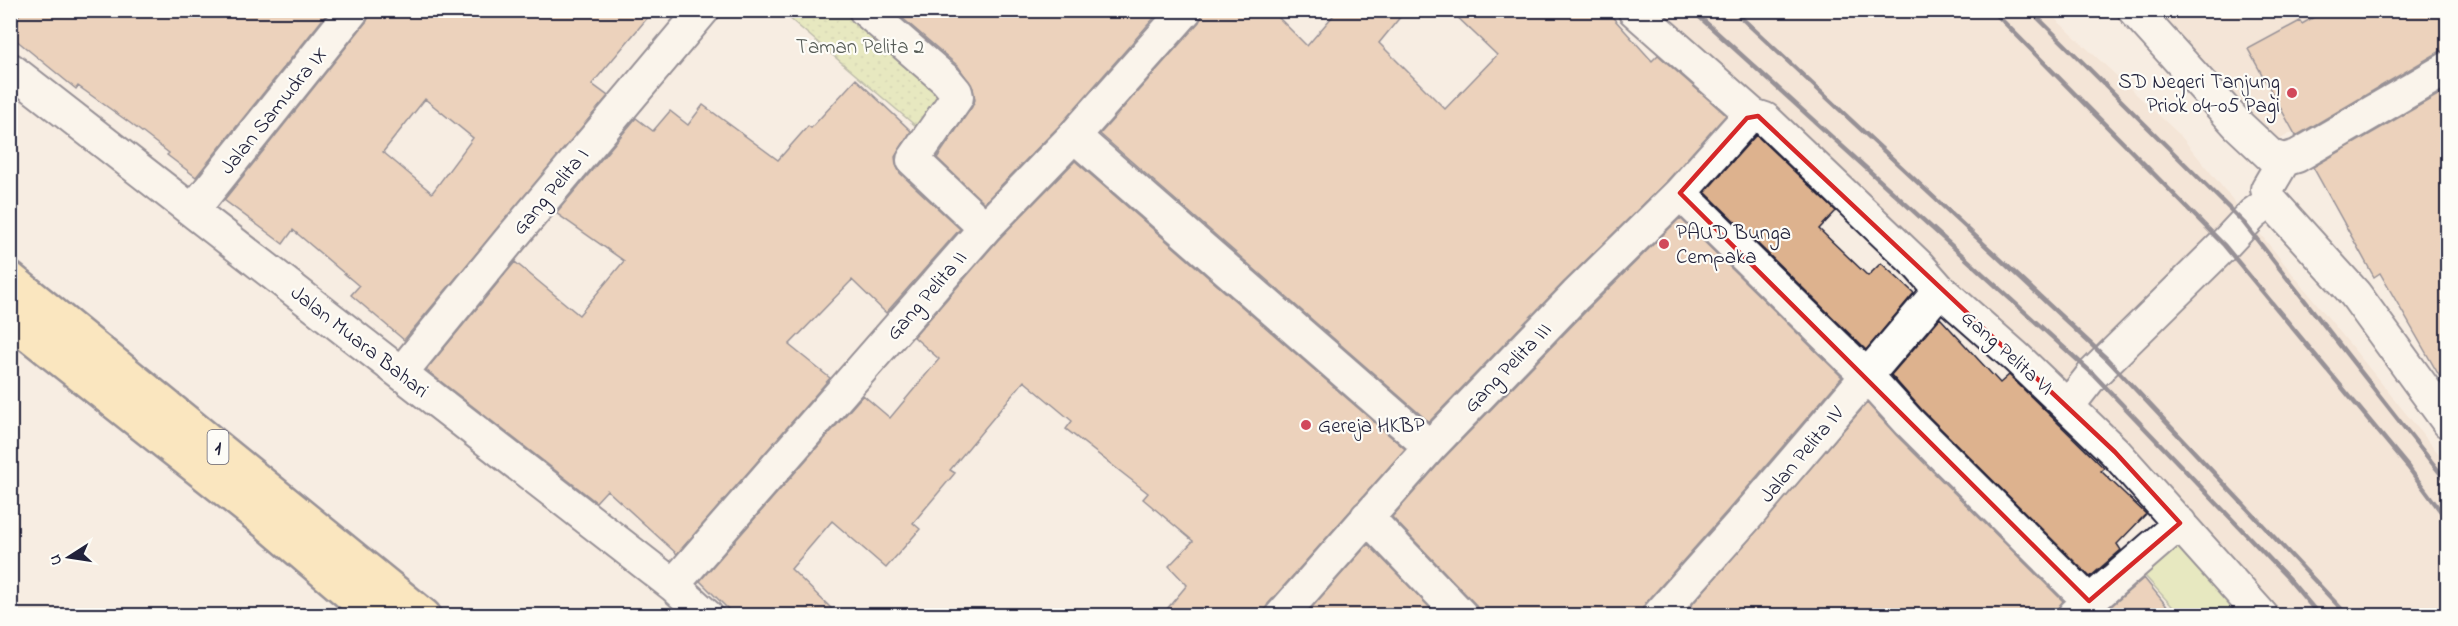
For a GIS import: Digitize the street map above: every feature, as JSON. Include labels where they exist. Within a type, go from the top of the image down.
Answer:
[{"type":"highway","name":"1","points":[[10,279],[424,615]]},
{"type":"highway","name":"1","points":[[10,319],[266,522],[376,615]]},
{"type":"street","name":"Jalan Samudra IX","points":[[193,210],[353,10]]},
{"type":"street","name":"Gang Pelita I","points":[[401,373],[703,10]]},
{"type":"street","points":[[865,10],[946,80],[956,92],[957,97],[913,160],[985,228]]},
{"type":"street","name":"Gang Pelita II","points":[[673,585],[985,228],[1074,136],[1186,10]]},
{"type":"street","name":"Gang Pelita VI","points":[[1634,10],[1747,121],[1765,119],[1918,265],[1940,290],[2068,406],[2115,452],[2262,615]]},
{"type":"street","points":[[2134,10],[2238,125],[2271,156],[2284,160],[2297,156],[2448,68]]},
{"type":"street","name":"Jalan Muara Bahari","points":[[10,69],[673,585],[707,615]]},
{"type":"street","name":"Gang Pelita III","points":[[1281,615],[1430,447],[1576,295],[1680,193],[1747,121]]},
{"type":"street","points":[[1074,136],[1430,447]]},
{"type":"street","points":[[2284,160],[2267,189],[2271,201],[2355,294],[2448,422]]},
{"type":"street","points":[[1680,193],[1867,376],[1948,461],[2081,608],[2180,523]]},
{"type":"street","points":[[2068,406],[2092,374],[2224,245],[2244,222],[2271,201]]},
{"type":"street","name":"Jalan Pelita IV","points":[[1658,615],[1750,513],[1940,290]]},
{"type":"street","points":[[1367,517],[1462,615]]},
{"type":"highlighted area","points":[[1758,116],[2115,452],[2180,523],[2089,601],[1680,193],[1747,118]]},
{"type":"shaded area","points":[[1645,11],[2047,11],[2180,135],[2447,464],[2447,615],[2279,615],[2046,361],[1790,134]]},
{"type":"shaded area","name":"SD Negeri Tanjung Priok 04-05 Pagi","points":[[2151,11],[2447,11],[2447,41],[2272,144]]},
{"type":"green space","name":"Taman Pelita 2","points":[[781,11],[856,11],[952,96],[924,133]]},
{"type":"green space","points":[[2174,534],[2245,615],[2180,615],[2137,567]]},
{"type":"building","points":[[23,10],[330,10],[196,177],[130,123],[78,86],[76,89],[10,35],[10,26]]},
{"type":"building","points":[[371,10],[654,10],[592,84],[608,96],[404,340],[351,295],[359,286],[293,230],[283,244],[224,200],[367,21]],"holes":[[[425,99],[473,138],[432,193],[383,152]]]},
{"type":"building","points":[[893,10],[1161,10],[1061,124],[984,203],[937,158],[972,107],[975,100],[973,88],[958,66]]},
{"type":"building","points":[[1204,10],[1271,10],[1307,46],[1338,10],[1406,10],[1379,43],[1445,109],[1497,55],[1450,10],[1606,10],[1652,61],[1658,55],[1726,115],[1667,181],[1563,283],[1429,422],[1100,134],[1199,22]]},
{"type":"building","name":"SD Negeri Tanjung Priok 04-05 Pagi","points":[[2326,10],[2448,10],[2448,50],[2439,52],[2296,136],[2248,49]]},
{"type":"building","points":[[856,79],[911,131],[895,157],[900,173],[960,229],[886,313],[852,280],[789,345],[830,378],[677,554],[607,490],[596,502],[426,370],[515,262],[579,315],[624,261],[556,213],[636,118],[653,131],[670,111],[688,125],[703,105],[778,160],[808,126],[811,128]]},
{"type":"building","points":[[2448,89],[2448,391],[2380,273],[2374,277],[2313,167]]},
{"type":"building","points":[[1756,135],[1836,211],[1819,229],[1868,276],[1881,263],[1914,293],[1866,350],[1705,192]]},
{"type":"building","points":[[1075,161],[1405,449],[1268,604],[1263,615],[1162,615],[1187,585],[1169,566],[1193,541],[1143,499],[1148,493],[1066,429],[1072,421],[1024,381],[950,470],[955,473],[913,523],[920,529],[886,568],[832,521],[791,569],[838,615],[734,615],[700,581],[863,395],[890,418],[939,359],[914,337],[998,240]]},
{"type":"building","points":[[1680,218],[1842,377],[1645,604],[1640,615],[1479,615],[1475,604],[1392,517],[1443,459]]},
{"type":"building","points":[[1940,318],[2000,383],[2009,375],[2104,468],[2101,471],[2146,514],[2117,544],[2121,550],[2090,577],[1922,410],[1891,375]]},
{"type":"building","points":[[1867,403],[1896,435],[2063,601],[2056,615],[1683,615]]},
{"type":"building","points":[[1368,544],[1437,615],[1305,615]]},
{"type":"building","points":[[2144,578],[2174,615],[2101,615]]},
{"type":"railway","points":[[1692,10],[2093,374],[2288,578],[2320,616]]},
{"type":"railway","points":[[1733,10],[2107,359],[2348,616]]},
{"type":"railway","points":[[1992,10],[2224,245],[2408,467],[2448,521]]},
{"type":"railway","points":[[2030,10],[2244,223],[2448,483]]},
{"type":"place","name":"SD Negeri Tanjung Priok 04-05 Pagi","points":[[2292,93]]},
{"type":"place","name":"PAUD Bunga Cempaka","points":[[1664,244]]},
{"type":"place","name":"Gereja HKBP","points":[[1306,425]]}]
